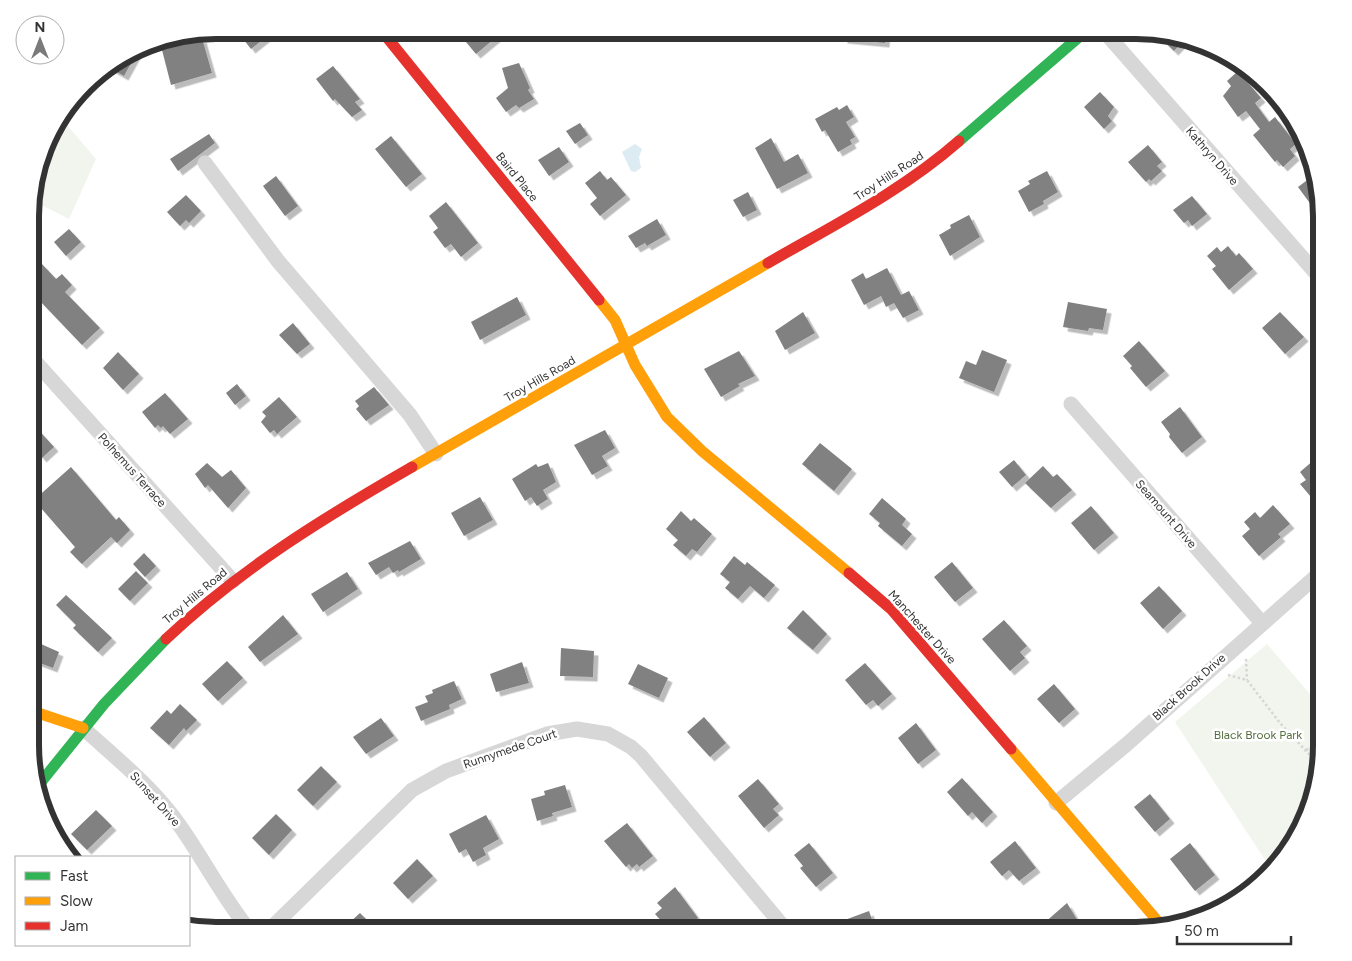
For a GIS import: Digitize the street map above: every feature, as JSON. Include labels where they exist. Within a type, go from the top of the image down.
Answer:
[{"type":"main road","name":"Baird Place","points":[[387,39],[616,320],[627,346]]},
{"type":"main road","name":"Troy Hills Road","points":[[42,781],[104,702],[170,635],[233,581],[277,550],[362,496],[845,220],[924,170],[1077,39]]},
{"type":"main road","name":"Manchester Drive","points":[[627,346],[667,417],[702,451],[891,609],[1158,921]]},
{"type":"main road","points":[[39,713],[83,728]]},
{"type":"street","name":"Kathryn Drive","points":[[1111,39],[1313,270]]},
{"type":"street","points":[[205,163],[278,261],[410,415],[436,454]]},
{"type":"street","name":"Polhemus Terrace","points":[[39,366],[233,581]]},
{"type":"street","name":"Seamount Drive","points":[[1071,404],[1262,623]]},
{"type":"street","name":"Black Brook Drive","points":[[1056,802],[1127,744],[1313,579]]},
{"type":"street","name":"Sunset Drive","points":[[83,728],[165,806],[232,910],[242,922]]},
{"type":"street","name":"Runnymede Court","points":[[277,922],[412,790],[446,771],[538,737],[577,729],[608,734],[631,747],[641,756],[779,922]]},
{"type":"path","points":[[1246,654],[1247,680]]},
{"type":"path","points":[[1222,674],[1237,676],[1247,680],[1280,723],[1313,758]]},
{"type":"path","points":[[1304,749],[1313,750]]},
{"type":"green space","points":[[65,123],[96,159],[69,219],[39,204],[42,181],[48,159]]},
{"type":"green space","name":"Black Brook Park","points":[[1267,644],[1313,698],[1312,769],[1304,802],[1290,834],[1267,864],[1175,722]]},
{"type":"shaded area","points":[[635,144],[642,149],[639,157],[641,168],[635,172],[631,171],[622,152]]},
{"type":"building","points":[[202,39],[212,73],[171,85],[162,50]]},
{"type":"building","points":[[243,39],[264,39],[251,49]]},
{"type":"building","points":[[464,39],[494,39],[476,54]]},
{"type":"building","points":[[843,39],[885,39],[885,43]]},
{"type":"building","points":[[1163,41],[1180,44],[1174,51]]},
{"type":"building","points":[[134,59],[124,76],[115,71]]},
{"type":"building","points":[[519,63],[530,88],[528,90],[534,99],[519,108],[516,105],[506,112],[496,98],[508,88],[502,68]]},
{"type":"building","points":[[333,66],[360,99],[355,102],[362,110],[352,117],[335,99],[333,101],[316,79]]},
{"type":"building","points":[[1238,71],[1261,98],[1255,103],[1269,122],[1275,117],[1296,144],[1290,149],[1295,156],[1283,167],[1277,160],[1275,162],[1253,135],[1260,129],[1246,111],[1238,117],[1223,96],[1231,86],[1227,81]]},
{"type":"building","points":[[1100,92],[1114,107],[1108,116],[1112,121],[1104,129],[1084,107]]},
{"type":"building","points":[[847,105],[854,117],[846,122],[855,137],[850,140],[852,144],[838,152],[825,130],[822,132],[815,119],[837,107],[839,110]]},
{"type":"building","points":[[580,123],[588,135],[575,144],[566,131]]},
{"type":"building","points":[[209,134],[215,143],[178,171],[170,159]]},
{"type":"building","points":[[391,136],[422,174],[406,187],[375,149]]},
{"type":"building","points":[[771,138],[784,162],[798,154],[808,173],[777,189],[755,148]]},
{"type":"building","points":[[1148,145],[1162,162],[1157,166],[1162,171],[1151,181],[1149,179],[1146,182],[1128,162]]},
{"type":"building","points":[[559,147],[569,162],[549,176],[538,160]]},
{"type":"building","points":[[600,171],[607,180],[611,177],[626,195],[600,216],[590,204],[597,198],[585,183]]},
{"type":"building","points":[[1047,171],[1058,192],[1043,201],[1044,204],[1029,212],[1018,191],[1030,184],[1028,181]]},
{"type":"building","points":[[276,176],[298,206],[285,216],[263,186]]},
{"type":"building","points":[[1309,179],[1313,205],[1312,206],[1298,187]]},
{"type":"building","points":[[748,192],[757,210],[743,217],[733,200]]},
{"type":"building","points":[[186,195],[201,211],[189,223],[186,220],[180,226],[167,212]]},
{"type":"building","points":[[1192,196],[1207,214],[1192,226],[1188,220],[1184,223],[1173,210]]},
{"type":"building","points":[[446,202],[478,243],[461,257],[451,244],[445,248],[433,232],[438,228],[429,216]]},
{"type":"building","points":[[969,215],[980,237],[950,256],[939,235],[951,228],[950,225]]},
{"type":"building","points":[[657,219],[666,235],[647,246],[645,243],[636,248],[628,236]]},
{"type":"building","points":[[69,229],[81,242],[66,256],[54,242]]},
{"type":"building","points":[[1228,246],[1236,256],[1239,253],[1253,269],[1229,290],[1212,269],[1216,266],[1207,256],[1217,247],[1221,252]]},
{"type":"building","points":[[42,264],[56,279],[62,274],[72,285],[65,292],[100,328],[82,345],[39,300],[41,298],[39,296],[39,267]]},
{"type":"building","points":[[887,268],[901,295],[909,291],[919,310],[903,318],[894,303],[886,307],[881,296],[864,305],[851,280],[863,273],[866,279]]},
{"type":"building","points":[[517,297],[526,315],[480,340],[471,322]]},
{"type":"building","points":[[1068,302],[1107,309],[1103,330],[1089,328],[1088,331],[1063,327]]},
{"type":"building","points":[[803,312],[815,333],[785,350],[775,331]]},
{"type":"building","points":[[1280,312],[1304,337],[1285,354],[1262,328]]},
{"type":"building","points":[[293,323],[310,344],[297,354],[279,335]]},
{"type":"building","points":[[1139,341],[1165,371],[1146,387],[1130,368],[1132,366],[1123,356]]},
{"type":"building","points":[[982,350],[1007,360],[994,392],[959,378],[966,361],[976,365]]},
{"type":"building","points":[[739,351],[755,376],[738,384],[740,386],[721,397],[704,369]]},
{"type":"building","points":[[118,352],[139,374],[123,390],[103,368]]},
{"type":"building","points":[[237,384],[246,396],[235,405],[226,393]]},
{"type":"building","points":[[374,387],[389,405],[366,421],[356,409],[359,406],[355,401]]},
{"type":"building","points":[[165,393],[188,419],[170,434],[163,426],[161,428],[158,425],[155,428],[142,412]]},
{"type":"building","points":[[279,397],[297,417],[277,434],[274,430],[270,433],[261,422],[266,416],[262,412]]},
{"type":"building","points":[[1180,407],[1202,437],[1182,453],[1169,437],[1170,434],[1161,422]]},
{"type":"building","points":[[605,430],[615,448],[602,456],[608,466],[592,475],[574,445]]},
{"type":"building","points":[[39,431],[54,447],[42,458],[39,454]]},
{"type":"building","points":[[820,443],[852,469],[834,491],[802,464]]},
{"type":"building","points":[[1014,460],[1026,475],[1012,487],[999,472]]},
{"type":"building","points":[[1313,461],[1313,499],[1300,484],[1306,480],[1300,472]]},
{"type":"building","points":[[207,463],[222,477],[231,470],[246,488],[228,508],[208,485],[205,488],[195,474]]},
{"type":"building","points":[[548,463],[556,482],[543,490],[548,499],[537,506],[531,497],[525,501],[512,479],[536,464],[538,467]]},
{"type":"building","points":[[1043,466],[1053,477],[1057,474],[1072,490],[1051,508],[1025,483]]},
{"type":"building","points":[[71,467],[116,520],[119,517],[130,530],[117,543],[111,537],[82,564],[70,552],[75,547],[39,506],[39,496]]},
{"type":"building","points":[[480,497],[493,520],[464,536],[451,513]]},
{"type":"building","points":[[882,498],[906,519],[902,525],[912,534],[902,546],[878,526],[880,523],[869,514]]},
{"type":"building","points":[[1273,505],[1290,524],[1278,534],[1281,537],[1259,556],[1242,536],[1250,529],[1244,522],[1255,512],[1260,518]]},
{"type":"building","points":[[1091,506],[1114,533],[1094,550],[1071,523]]},
{"type":"building","points":[[681,511],[691,521],[694,518],[712,534],[697,552],[692,549],[686,556],[673,545],[678,540],[666,529]]},
{"type":"building","points":[[410,541],[421,559],[399,572],[398,570],[393,573],[389,567],[376,575],[368,563]]},
{"type":"building","points":[[144,553],[156,566],[145,577],[133,564]]},
{"type":"building","points":[[734,556],[745,565],[747,562],[775,585],[764,598],[750,586],[738,599],[725,588],[730,582],[720,574]]},
{"type":"building","points":[[952,562],[973,588],[955,602],[934,577]]},
{"type":"building","points":[[136,571],[148,583],[130,601],[118,589]]},
{"type":"building","points":[[347,572],[358,589],[323,612],[311,594]]},
{"type":"building","points":[[1159,586],[1182,611],[1163,629],[1140,603]]},
{"type":"building","points":[[66,595],[112,638],[98,652],[73,628],[76,625],[56,605]]},
{"type":"building","points":[[803,610],[827,634],[813,650],[787,628]]},
{"type":"building","points":[[283,615],[298,634],[260,662],[248,647]]},
{"type":"building","points":[[1004,620],[1027,646],[1020,652],[1025,658],[1010,671],[982,639]]},
{"type":"building","points":[[39,643],[59,652],[53,668],[39,663]]},
{"type":"building","points":[[561,648],[594,651],[593,677],[560,676]]},
{"type":"building","points":[[227,661],[243,678],[218,701],[202,684]]},
{"type":"building","points":[[522,662],[529,683],[496,692],[490,674]]},
{"type":"building","points":[[865,663],[892,694],[878,706],[873,700],[866,705],[845,680]]},
{"type":"building","points":[[638,664],[668,678],[659,698],[628,684]]},
{"type":"building","points":[[454,681],[462,699],[449,705],[450,709],[421,721],[415,707],[428,702],[425,696],[433,693],[432,690]]},
{"type":"building","points":[[1054,684],[1075,709],[1059,723],[1037,699]]},
{"type":"building","points":[[180,704],[197,720],[186,731],[184,728],[169,745],[150,728],[167,710],[171,714]]},
{"type":"building","points":[[704,717],[726,743],[710,757],[687,732]]},
{"type":"building","points":[[381,718],[394,736],[366,754],[353,737]]},
{"type":"building","points":[[916,723],[936,750],[918,764],[898,738]]},
{"type":"building","points":[[321,766],[337,782],[313,806],[297,790]]},
{"type":"building","points":[[962,778],[993,812],[982,823],[972,812],[968,816],[947,792]]},
{"type":"building","points":[[758,779],[779,804],[773,809],[779,815],[764,828],[738,796]]},
{"type":"building","points":[[565,785],[572,807],[552,813],[553,816],[537,821],[531,799],[545,795],[544,791]]},
{"type":"building","points":[[1150,794],[1170,819],[1155,832],[1134,807]]},
{"type":"building","points":[[96,810],[112,826],[87,850],[71,834]]},
{"type":"building","points":[[276,814],[292,830],[269,855],[252,838]]},
{"type":"building","points":[[486,815],[499,839],[483,848],[486,855],[473,862],[466,849],[459,853],[449,834]]},
{"type":"building","points":[[627,823],[653,856],[639,867],[637,864],[632,868],[629,864],[626,867],[604,841]]},
{"type":"building","points":[[1015,841],[1036,868],[1019,881],[1009,870],[1002,876],[990,862]]},
{"type":"building","points":[[809,843],[833,873],[816,887],[800,868],[803,866],[794,855]]},
{"type":"building","points":[[1190,843],[1215,875],[1195,891],[1170,859]]},
{"type":"building","points":[[417,859],[433,876],[408,899],[393,883]]},
{"type":"building","points":[[675,887],[698,918],[693,922],[662,922],[655,914],[662,908],[657,903]]},
{"type":"building","points":[[1067,903],[1079,922],[1045,922]]},
{"type":"building","points":[[869,911],[873,922],[842,922]]},
{"type":"building","points":[[360,913],[369,922],[350,922]]},
{"type":"traffic: fast","points":[[959,141],[1077,39]]},
{"type":"traffic: fast","points":[[42,781],[104,704],[166,639]]},
{"type":"traffic: slow","points":[[412,467],[768,263]]},
{"type":"traffic: slow","points":[[599,300],[615,320],[635,365],[667,417],[702,451],[849,573]]},
{"type":"traffic: slow","points":[[39,713],[83,728]]},
{"type":"traffic: slow","points":[[1011,749],[1158,921]]},
{"type":"traffic: jam","points":[[388,39],[599,300]]},
{"type":"traffic: jam","points":[[768,263],[891,192],[959,141]]},
{"type":"traffic: jam","points":[[166,639],[253,567],[315,525],[412,467]]},
{"type":"traffic: jam","points":[[849,573],[891,609],[1011,749]]}]
